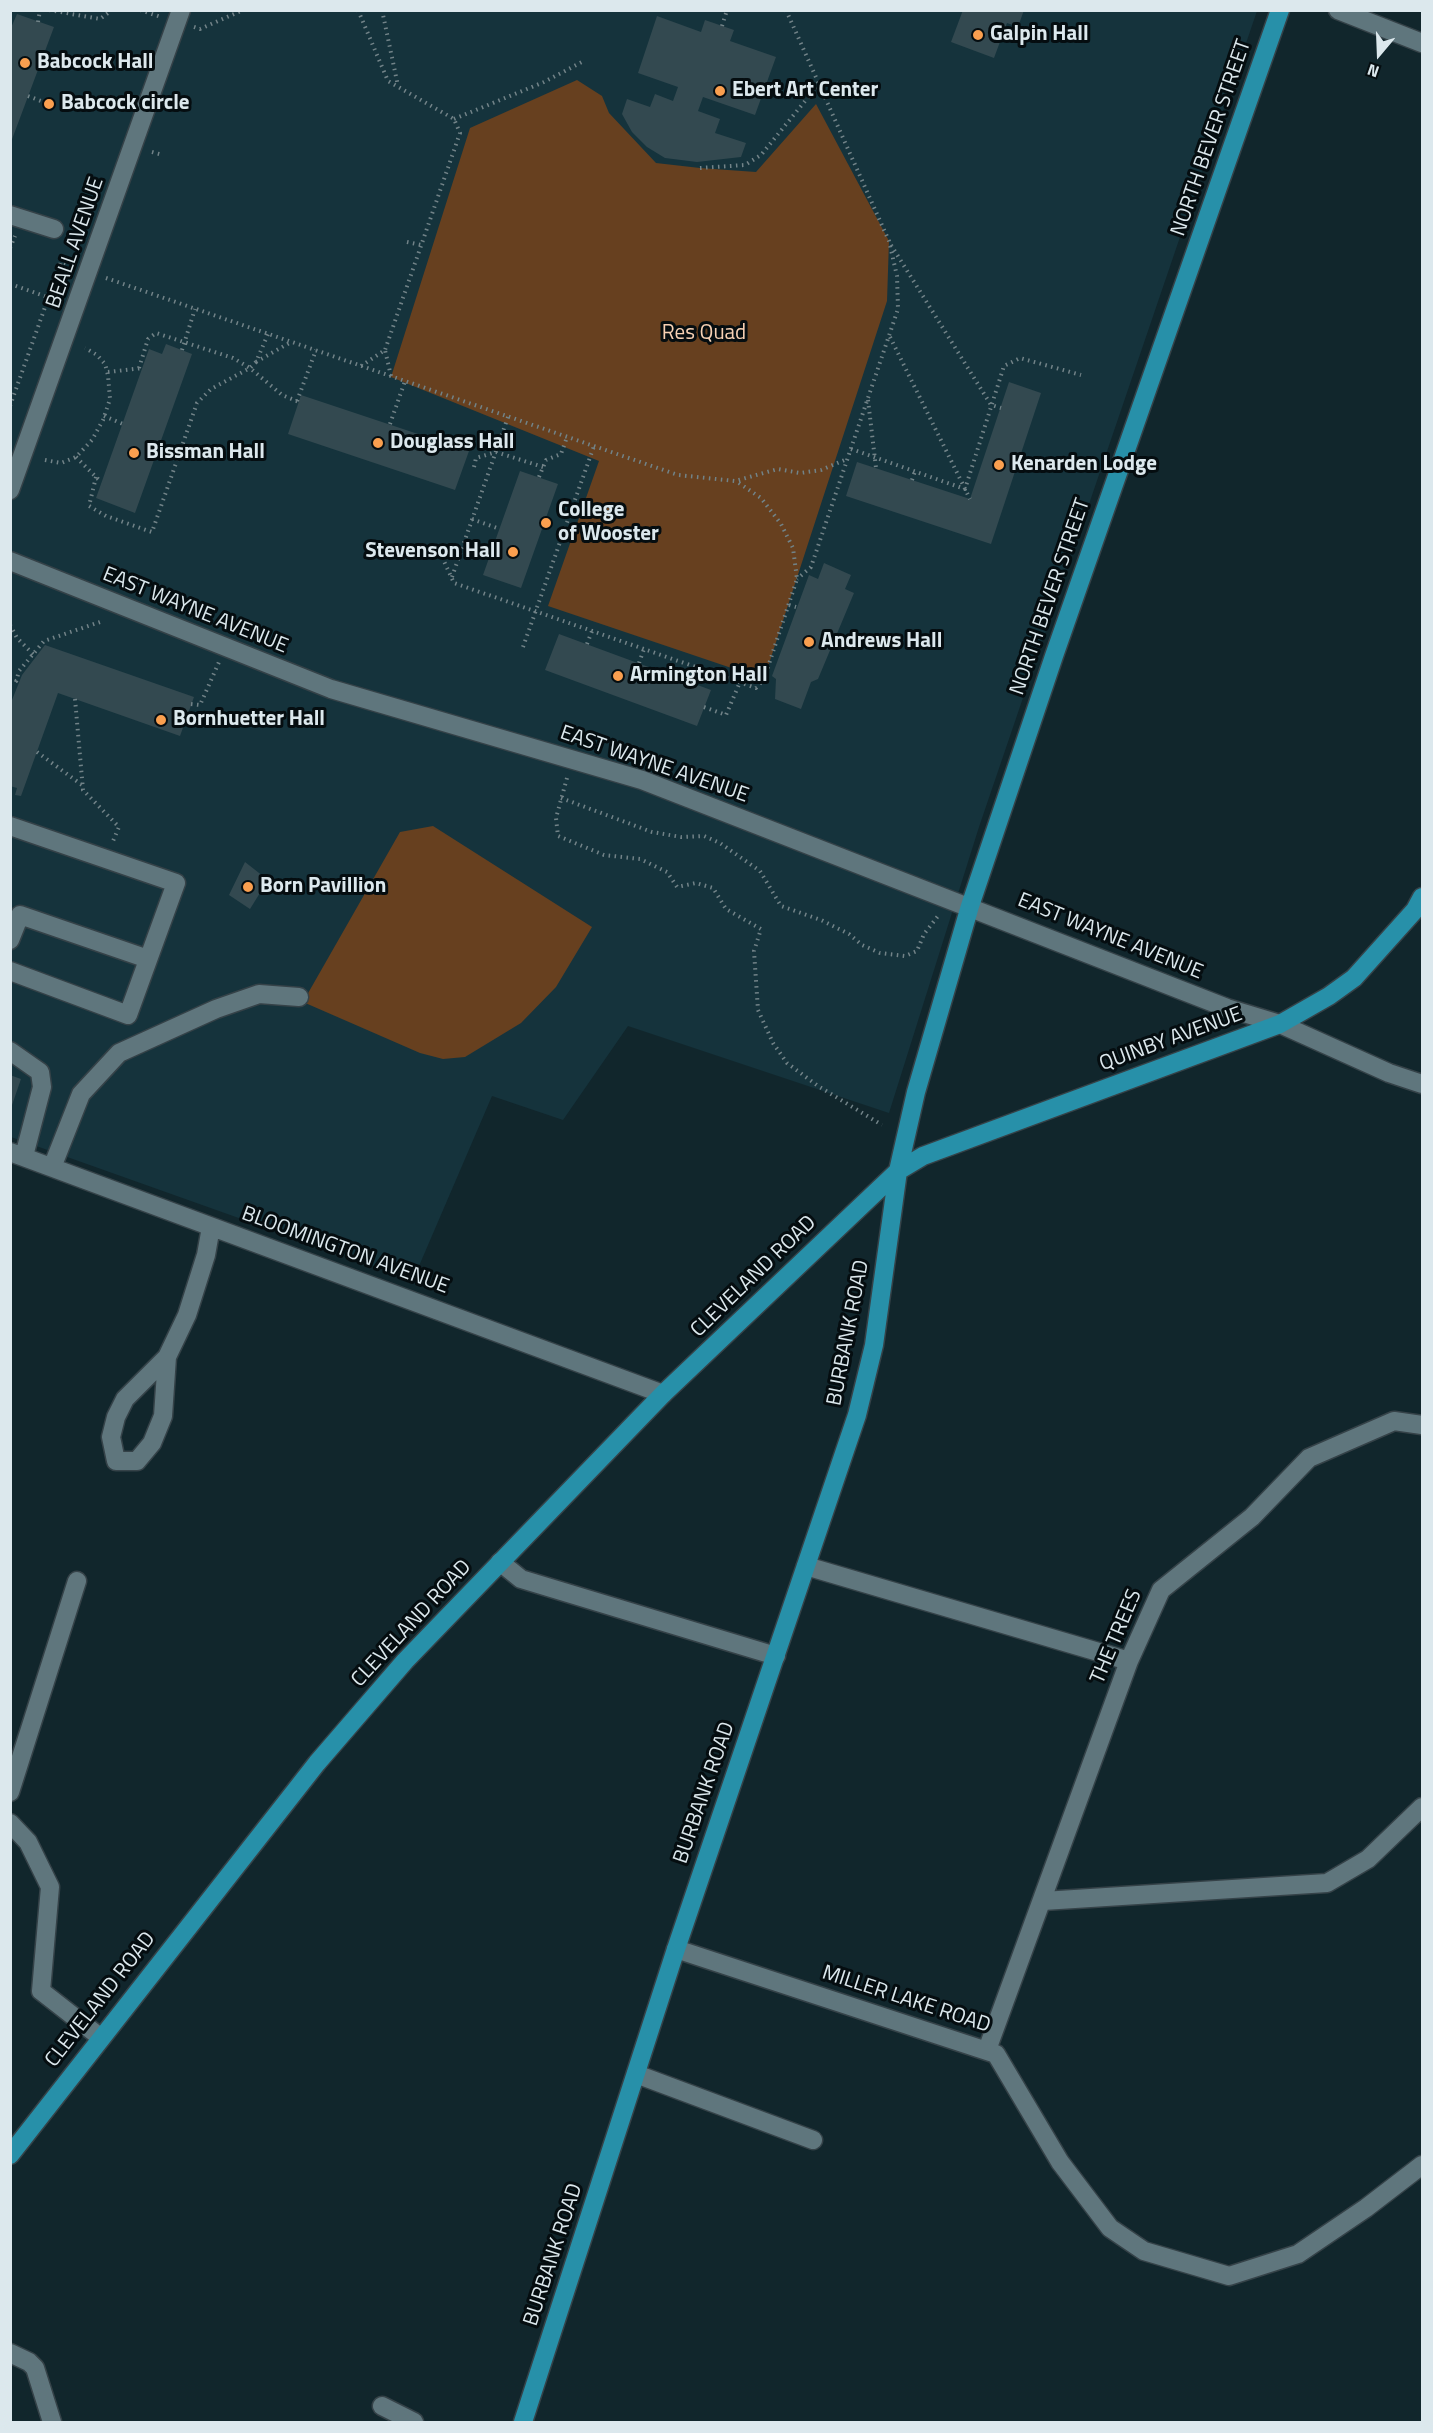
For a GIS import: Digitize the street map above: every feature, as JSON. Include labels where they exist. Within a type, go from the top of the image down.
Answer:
[{"type":"main road","name":"NORTH BEVER STREET","points":[[898,1171],[916,1092],[970,906],[1054,656],[1280,10]]},
{"type":"main road","name":"QUINBY AVENUE","points":[[898,1171],[923,1156],[1280,1024],[1329,996],[1354,978],[1415,910],[1422,897]]},
{"type":"main road","name":"CLEVELAND ROAD","points":[[10,2155],[316,1763],[405,1661],[663,1394],[898,1171]]},
{"type":"main road","name":"BURBANK ROAD","points":[[524,2422],[676,1949],[857,1415],[874,1345],[898,1171]]},
{"type":"street","name":"BEALL AVENUE","points":[[10,490],[90,272],[181,10]]},
{"type":"street","points":[[1338,10],[1422,43]]},
{"type":"street","points":[[10,215],[54,229]]},
{"type":"street","name":"EAST WAYNE AVENUE","points":[[10,561],[331,689],[642,780],[1227,1008],[1280,1024],[1389,1073],[1422,1084]]},
{"type":"street","points":[[10,826],[176,883],[128,1015],[10,971]]},
{"type":"street","points":[[10,940],[20,915],[148,959]]},
{"type":"street","points":[[53,1166],[81,1094],[119,1053],[216,1009],[259,994],[299,997]]},
{"type":"street","points":[[10,1051],[40,1072],[42,1087],[17,1154]]},
{"type":"street","name":"BLOOMINGTON AVENUE","points":[[17,1154],[211,1227],[368,1282],[663,1394]]},
{"type":"street","points":[[167,1357],[163,1416],[152,1443],[137,1461],[116,1461],[111,1437],[116,1417],[125,1399],[167,1357],[188,1315],[206,1255],[211,1227]]},
{"type":"street","name":"THE TREES","points":[[987,2050],[1129,1661],[1161,1590],[1252,1517],[1309,1458],[1394,1421],[1422,1425]]},
{"type":"street","points":[[500,1562],[521,1579],[776,1656]]},
{"type":"street","points":[[806,1566],[1129,1661]]},
{"type":"street","points":[[10,1792],[77,1581]]},
{"type":"street","points":[[1043,1901],[1327,1882],[1368,1859],[1422,1806]]},
{"type":"street","points":[[10,1823],[28,1842],[50,1887],[41,1991],[100,2037]]},
{"type":"street","name":"MILLER LAKE ROAD","points":[[676,1949],[996,2054],[1060,2162],[1110,2228],[1144,2251],[1229,2276],[1298,2254],[1366,2208],[1422,2165]]},
{"type":"street","points":[[636,2074],[813,2140]]},
{"type":"street","points":[[10,2353],[29,2362],[34,2368],[52,2422]]},
{"type":"street","points":[[382,2406],[414,2422]]},
{"type":"path","points":[[38,22],[40,10]]},
{"type":"path","points":[[49,10],[100,19],[112,10]]},
{"type":"path","points":[[358,10],[388,81],[454,119],[460,133],[385,350],[391,376]]},
{"type":"path","points":[[382,10],[398,87]]},
{"type":"path","points":[[786,10],[889,242],[991,405],[1001,408]]},
{"type":"path","points":[[722,26],[727,11]]},
{"type":"path","points":[[454,119],[544,82],[582,62]]},
{"type":"path","points":[[700,168],[745,165],[761,155],[819,84]]},
{"type":"path","points":[[28,96],[49,104]]},
{"type":"path","points":[[152,152],[163,155]]},
{"type":"path","points":[[407,242],[421,245]]},
{"type":"path","points":[[437,546],[454,583],[756,688],[764,679],[798,579],[811,567],[898,309],[897,276],[889,242]]},
{"type":"path","points":[[10,406],[61,262],[678,476],[735,481],[778,469],[800,473],[820,470],[848,459]]},
{"type":"path","points":[[10,284],[50,298]]},
{"type":"path","points":[[182,350],[195,309]]},
{"type":"path","points":[[108,372],[141,368],[148,339],[156,333],[184,344],[233,358],[250,368],[282,395],[298,401],[316,350]]},
{"type":"path","points":[[256,362],[268,334]]},
{"type":"path","points":[[889,337],[970,500]]},
{"type":"path","points":[[96,477],[89,506],[106,516],[152,532],[197,403],[211,389],[291,342]]},
{"type":"path","points":[[45,460],[61,463],[76,457],[92,440],[104,416],[110,399],[108,372],[97,355],[85,348]]},
{"type":"path","points":[[361,366],[385,350]]},
{"type":"path","points":[[965,489],[1004,366],[1020,358],[1081,375]]},
{"type":"path","points":[[390,424],[405,381]]},
{"type":"path","points":[[868,400],[877,458],[876,468]]},
{"type":"path","points":[[104,416],[123,424]]},
{"type":"path","points":[[452,578],[508,417]]},
{"type":"path","points":[[539,477],[546,460],[561,453],[567,437]]},
{"type":"path","points":[[523,647],[594,446]]},
{"type":"path","points":[[851,449],[965,489]]},
{"type":"path","points":[[474,467],[476,459],[496,452],[543,467]]},
{"type":"path","points":[[76,457],[101,482]]},
{"type":"path","points":[[912,480],[915,471]]},
{"type":"path","points":[[735,481],[761,498],[781,524],[793,548],[798,579]]},
{"type":"path","points":[[472,519],[500,529]]},
{"type":"path","points":[[10,684],[18,680],[19,671],[34,656],[44,641],[100,622],[108,601]]},
{"type":"path","points":[[789,605],[796,607]]},
{"type":"path","points":[[10,625],[17,638],[34,656]]},
{"type":"path","points":[[587,644],[592,631]]},
{"type":"path","points":[[191,704],[200,705],[223,647]]},
{"type":"path","points":[[639,663],[644,649]]},
{"type":"path","points":[[691,683],[696,667]]},
{"type":"path","points":[[704,707],[726,715],[740,682]]},
{"type":"path","points":[[75,699],[83,790],[119,827],[105,859]]},
{"type":"path","points":[[37,752],[83,786]]},
{"type":"path","points":[[572,760],[556,818],[558,836],[604,855],[640,859],[667,872],[677,887],[696,883],[713,888],[726,909],[761,928],[754,951],[758,1010],[773,1043],[787,1063],[818,1086],[882,1125]]},
{"type":"path","points":[[561,798],[652,832],[681,837],[704,836],[720,843],[760,871],[781,906],[821,920],[849,934],[862,945],[880,953],[905,956],[917,951],[924,934],[942,911]]},
{"type":"shaded area","name":"College of Wooster","points":[[11,11],[1257,11],[979,827],[889,1113],[628,1026],[563,1120],[492,1096],[413,1280],[11,1137]]},
{"type":"green space","name":"Res Quad","points":[[577,80],[602,96],[609,113],[656,163],[700,168],[756,172],[816,104],[889,241],[887,301],[764,679],[548,606],[599,461],[391,377],[470,128]]},
{"type":"green space","points":[[433,826],[592,927],[556,987],[521,1023],[465,1057],[443,1059],[420,1053],[303,1002],[400,832]]},
{"type":"building","name":"Galpin Hall","points":[[963,10],[1024,10],[1018,27],[1007,23],[994,58],[951,42]]},
{"type":"building","name":"Babcock Hall","points":[[17,14],[54,27],[11,142],[10,30]]},
{"type":"building","name":"Ebert Art Center","points":[[657,16],[701,32],[705,20],[734,30],[730,41],[776,57],[755,115],[703,97],[698,111],[720,119],[715,133],[746,143],[741,157],[697,162],[665,158],[647,147],[632,132],[622,114],[627,99],[650,107],[655,94],[673,101],[678,87],[638,73]]},
{"type":"building","name":"Bissman Hall","points":[[166,344],[192,354],[135,513],[96,498],[149,349],[162,354]]},
{"type":"building","name":"Kenarden Lodge","points":[[1009,382],[1041,393],[991,544],[846,496],[857,462],[970,499]]},
{"type":"building","name":"Douglass Hall","points":[[301,395],[469,451],[455,490],[288,434]]},
{"type":"building","name":"Stevenson Hall","points":[[520,471],[558,484],[521,588],[483,575]]},
{"type":"building","name":"Andrews Hall","points":[[824,563],[851,575],[845,589],[854,593],[818,679],[811,682],[801,709],[775,699],[776,679],[772,676],[809,575],[818,579]]},
{"type":"building","name":"Armington Hall","points":[[559,634],[711,690],[697,726],[545,670]]},
{"type":"building","name":"Bornhuetter Hall","points":[[45,645],[194,697],[180,736],[58,693],[21,796],[15,795],[17,788],[10,786],[10,705],[22,675]]},
{"type":"building","name":"Born Pavillion","points":[[245,862],[268,880],[250,909],[229,895]]},
{"type":"building","points":[[10,1075],[21,1079],[11,1108],[10,1108]]},
{"type":"place","name":"Galpin Hall","points":[[978,35]]},
{"type":"place","name":"Babcock Hall","points":[[25,63]]},
{"type":"place","name":"Ebert Art Center","points":[[720,91]]},
{"type":"place","name":"Babcock circle","points":[[49,104]]},
{"type":"place","name":"Douglass Hall","points":[[378,443]]},
{"type":"place","name":"Bissman Hall","points":[[134,453]]},
{"type":"place","name":"Kenarden Lodge","points":[[999,465]]},
{"type":"place","name":"College of Wooster","points":[[546,523]]},
{"type":"place","name":"Stevenson Hall","points":[[513,552]]},
{"type":"place","name":"Andrews Hall","points":[[809,642]]},
{"type":"place","name":"Armington Hall","points":[[618,676]]},
{"type":"place","name":"Bornhuetter Hall","points":[[161,720]]},
{"type":"place","name":"Born Pavillion","points":[[248,887]]}]
